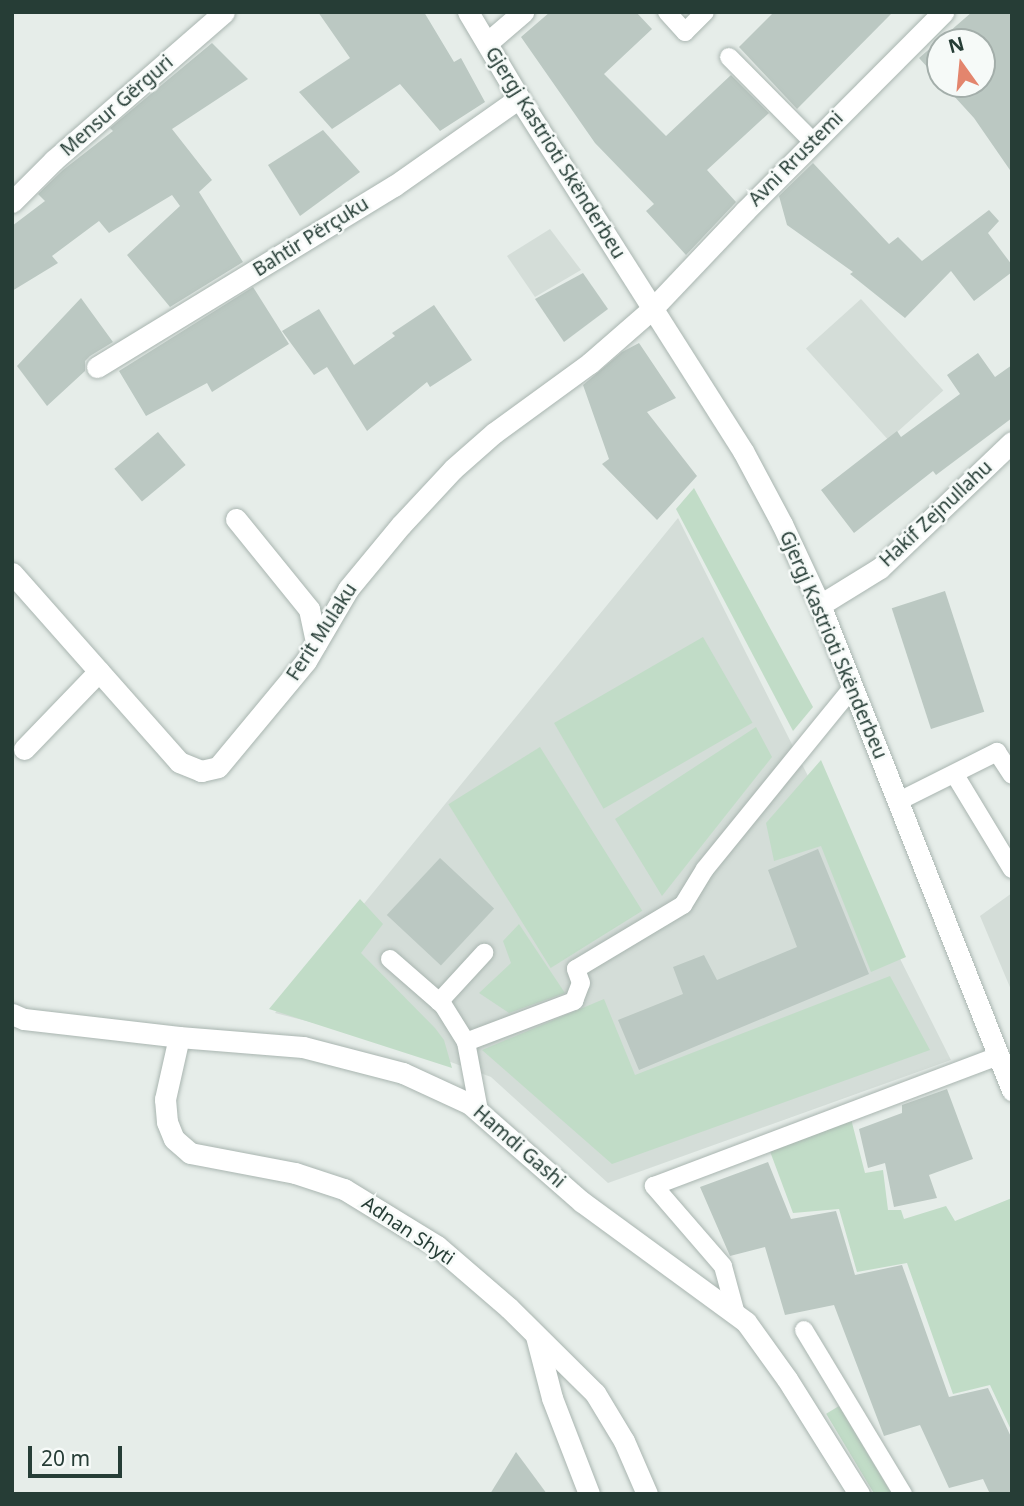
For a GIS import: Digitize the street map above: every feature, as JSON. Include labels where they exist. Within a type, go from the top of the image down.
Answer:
[{"type":"street","name":"Mensur Gërguri","points":[[12,202],[54,160],[224,12]]},
{"type":"street","name":"Gjergj Kastrioti Skënderbeu","points":[[468,12],[519,98],[743,451],[820,605],[1012,1090]]},
{"type":"street","points":[[487,43],[523,12]]},
{"type":"street","name":"Avni Rrustemi","points":[[652,309],[943,12]]},
{"type":"street","name":"Bahtir Përçuku","points":[[97,366],[394,186],[519,98]]},
{"type":"street","name":"Ferit Mulaku","points":[[12,573],[179,762],[192,769],[210,770],[226,762],[316,643],[338,605],[401,525],[453,469],[494,433],[590,363],[652,309]]},
{"type":"street","name":"Hakif Zejnullahu","points":[[820,605],[880,568],[1012,442]]},
{"type":"street","points":[[236,519],[309,609],[316,643]]},
{"type":"street","points":[[309,609],[338,605]]},
{"type":"street","points":[[24,749],[99,671]]},
{"type":"street","name":"Hamdi Gashi","points":[[12,1014],[24,1019],[179,1037],[303,1047],[403,1073],[470,1104],[582,1202],[746,1321],[787,1379],[859,1494]]},
{"type":"street","name":"Adnan Shyti","points":[[179,1037],[165,1099],[167,1122],[174,1139],[190,1153],[295,1173],[344,1189],[437,1246],[535,1334],[595,1393],[624,1441],[647,1494]]},
{"type":"street","points":[[535,1334],[552,1398],[589,1494]]},
{"type":"lane","points":[[667,12],[685,32],[705,12]]},
{"type":"lane","points":[[729,57],[813,142]]},
{"type":"lane","points":[[466,1042],[574,1001],[581,983],[576,969],[683,905],[705,869],[852,688]]},
{"type":"lane","points":[[897,802],[997,752],[1012,775]]},
{"type":"lane","points":[[955,775],[1012,869]]},
{"type":"lane","points":[[439,1002],[484,953]]},
{"type":"lane","points":[[390,959],[439,1002],[466,1042],[479,1111]]},
{"type":"lane","points":[[736,1314],[723,1266],[654,1186],[998,1056]]},
{"type":"lane","points":[[804,1330],[904,1494]]},
{"type":"shaded area","points":[[550,229],[581,270],[535,297],[507,256]]},
{"type":"shaded area","points":[[861,299],[943,390],[888,440],[806,349]]},
{"type":"shaded area","points":[[678,518],[951,1060],[608,1183],[491,1077],[413,1048],[275,1013]]},
{"type":"shaded area","points":[[1012,893],[1012,992],[980,916]]},
{"type":"green space","points":[[694,488],[813,707],[793,731],[676,509]]},
{"type":"green space","points":[[703,637],[752,723],[604,809],[554,723]]},
{"type":"green space","points":[[756,727],[772,757],[662,896],[615,819]]},
{"type":"green space","points":[[540,747],[642,911],[551,968],[448,804]]},
{"type":"green space","points":[[821,760],[906,957],[871,972],[821,846],[774,861],[766,823]]},
{"type":"green space","points":[[360,899],[383,924],[361,953],[435,1028],[444,1040],[452,1068],[269,1009]]},
{"type":"green space","points":[[519,924],[565,993],[509,1013],[479,993],[511,963],[503,941]]},
{"type":"green space","points":[[890,976],[930,1050],[612,1164],[482,1050],[604,999],[635,1075]]},
{"type":"green space","points":[[850,1115],[865,1173],[883,1170],[888,1210],[901,1210],[904,1219],[946,1206],[955,1221],[1012,1198],[1012,1432],[990,1385],[953,1394],[907,1263],[857,1272],[839,1209],[793,1213],[768,1146]]},
{"type":"green space","points":[[839,1406],[892,1493],[874,1494],[826,1414]]},
{"type":"building","points":[[318,12],[424,12],[454,62],[461,58],[485,102],[440,131],[400,84],[332,129],[299,92],[350,58]]},
{"type":"building","points":[[550,12],[636,12],[652,29],[604,74],[666,136],[731,75],[769,113],[707,170],[736,202],[686,255],[646,211],[654,204],[595,143],[521,37]]},
{"type":"building","points":[[774,12],[893,12],[797,109],[739,47]]},
{"type":"building","points":[[972,12],[1012,12],[1012,173],[974,118],[956,98],[996,98],[996,28],[954,28]]},
{"type":"building","points":[[212,43],[248,79],[172,129],[212,180],[199,192],[243,262],[170,307],[127,255],[180,206],[172,195],[109,233],[99,221],[52,256],[58,263],[12,291],[12,226],[45,201],[38,194],[63,170],[113,131],[110,128]]},
{"type":"building","points":[[926,52],[926,66],[919,58]]},
{"type":"building","points":[[323,130],[360,172],[300,216],[268,165]]},
{"type":"building","points":[[813,163],[889,244],[898,237],[922,261],[989,210],[999,221],[988,233],[1012,265],[1012,272],[974,301],[951,271],[905,318],[850,274],[853,272],[787,225],[779,196]]},
{"type":"building","points":[[583,273],[608,309],[564,342],[535,299]]},
{"type":"building","points":[[253,287],[289,344],[212,392],[207,383],[146,416],[119,371]]},
{"type":"building","points":[[81,298],[113,342],[90,356],[85,361],[85,371],[47,406],[17,366]]},
{"type":"building","points":[[434,305],[472,360],[430,387],[427,382],[367,431],[327,367],[314,375],[282,331],[319,309],[354,365],[395,336],[392,333]]},
{"type":"building","points":[[639,343],[676,398],[647,412],[697,476],[657,520],[602,464],[609,459],[583,385],[622,352]]},
{"type":"building","points":[[978,353],[995,377],[1012,365],[1012,418],[936,475],[933,471],[854,533],[821,490],[897,431],[901,437],[960,394],[947,375]]},
{"type":"building","points":[[158,432],[186,465],[142,502],[114,469]]},
{"type":"building","points":[[945,591],[984,712],[931,729],[892,608]]},
{"type":"building","points":[[818,849],[869,974],[639,1070],[618,1020],[683,994],[673,967],[704,955],[717,980],[797,947],[768,870]]},
{"type":"building","points":[[440,858],[494,908],[441,966],[387,915]]},
{"type":"building","points":[[947,1089],[973,1159],[929,1175],[937,1198],[894,1207],[885,1163],[868,1168],[859,1129],[902,1113],[902,1105]]},
{"type":"building","points":[[768,1162],[791,1219],[836,1211],[855,1275],[902,1265],[949,1397],[988,1388],[1012,1439],[1012,1494],[990,1494],[983,1479],[949,1488],[920,1425],[884,1436],[834,1305],[785,1315],[765,1247],[730,1256],[700,1187]]},
{"type":"building","points":[[516,1452],[547,1494],[490,1494]]}]
